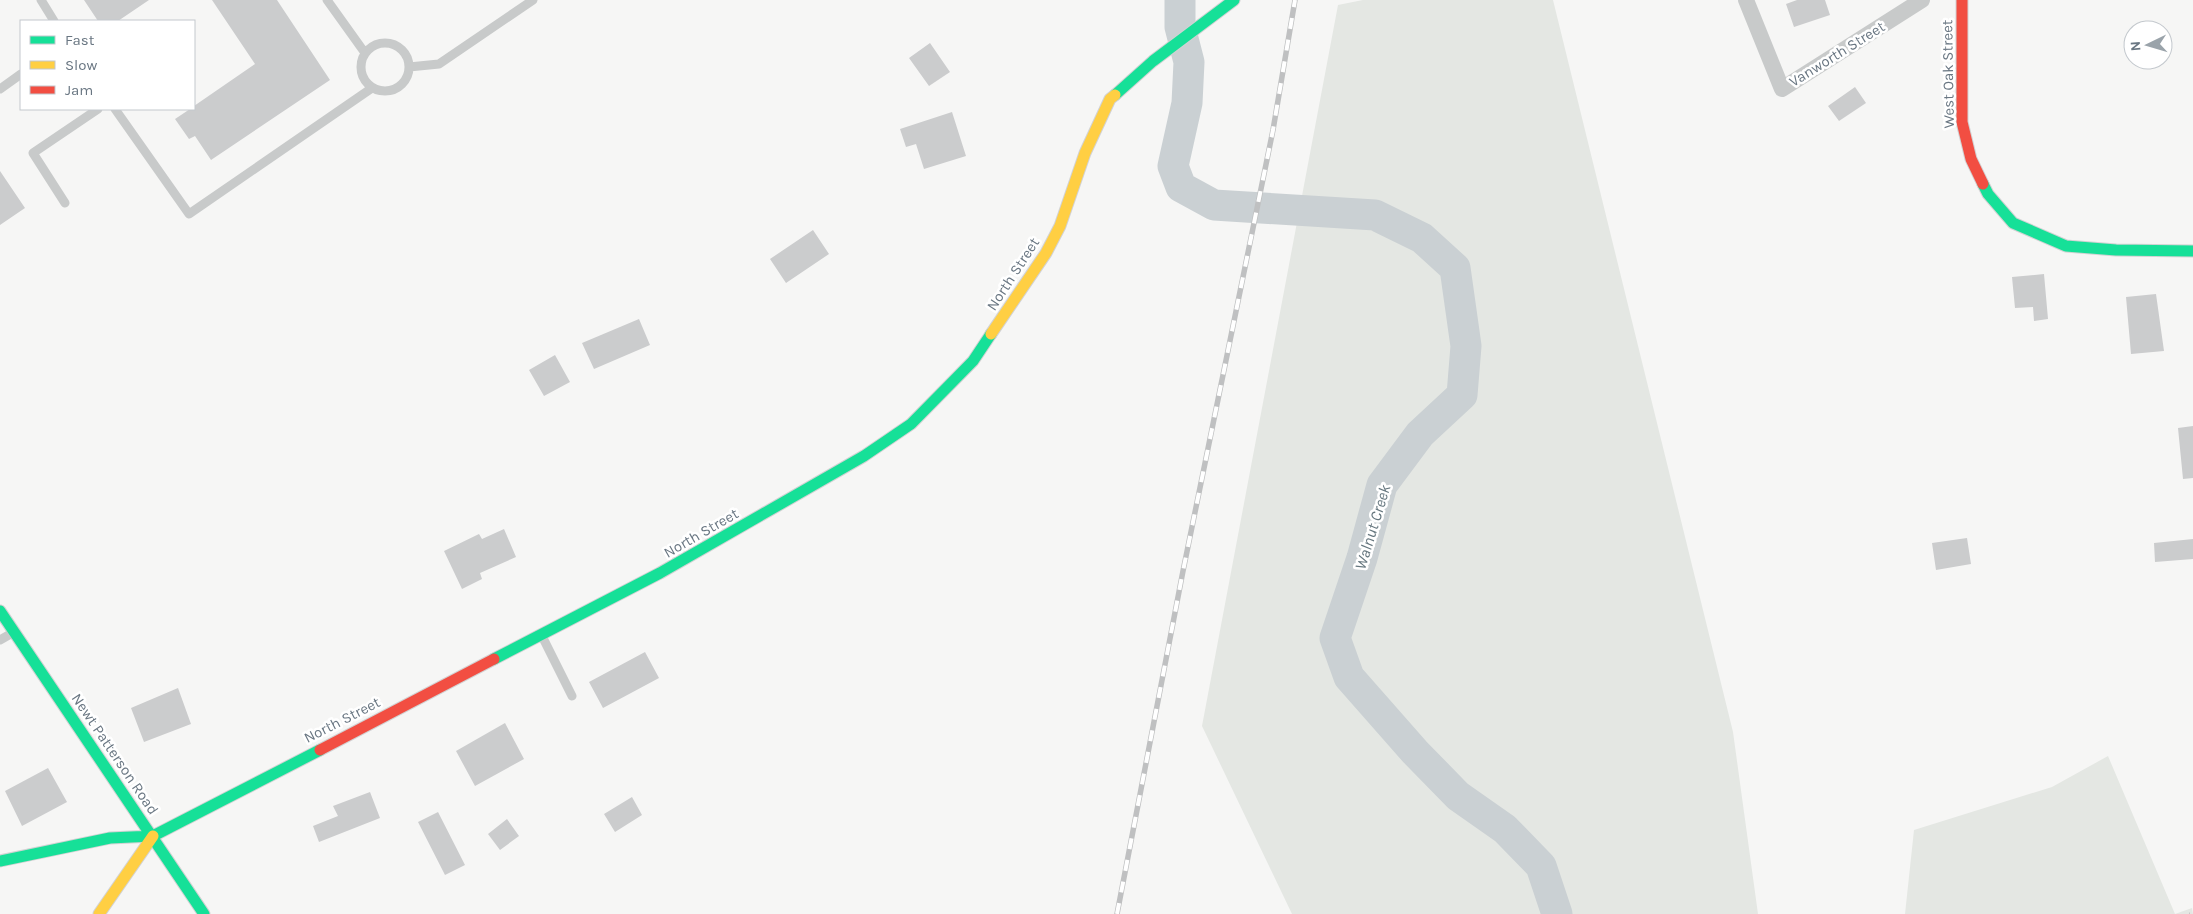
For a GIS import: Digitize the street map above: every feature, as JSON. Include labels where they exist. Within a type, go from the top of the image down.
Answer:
[{"type":"street","name":"North Street","points":[[0,861],[110,838],[153,836],[668,568],[864,456],[911,424],[973,361],[1046,253],[1060,226],[1085,153],[1110,98],[1153,61],[1234,0]]},
{"type":"street","name":"Vanworth Street","points":[[1746,0],[1782,89],[1922,0]]},
{"type":"street","name":"West Oak Street","points":[[1962,0],[1962,122],[1970,159],[1988,194],[2013,223],[2066,246],[2116,250],[2193,251]]},
{"type":"street","name":"Newt Patterson Road","points":[[0,611],[204,914]]},
{"type":"street","points":[[99,914],[153,836]]},
{"type":"lane","points":[[41,0],[53,20]]},
{"type":"lane","points":[[327,0],[365,53]]},
{"type":"lane","points":[[409,67],[439,64],[534,0]]},
{"type":"lane","points":[[378,44],[394,45],[405,53],[409,67],[405,81],[394,90],[386,92],[372,88],[362,76],[361,68],[365,53],[378,44]]},
{"type":"lane","points":[[0,89],[20,75]]},
{"type":"lane","points":[[116,110],[189,214],[372,88]]},
{"type":"lane","points":[[65,203],[33,153],[97,110]]},
{"type":"lane","points":[[0,640],[14,632]]},
{"type":"lane","points":[[541,634],[572,696]]},
{"type":"shaded area","points":[[1363,0],[1553,0],[1733,732],[1758,914],[1292,914],[1202,726],[1338,5]]},
{"type":"shaded area","points":[[2108,756],[2175,914],[1905,914],[1914,830],[2052,787]]},
{"type":"shaded area","points":[[2192,908],[2193,914],[2175,914]]},
{"type":"building","points":[[84,0],[149,0],[119,20],[97,20]]},
{"type":"building","points":[[212,0],[277,0],[330,80],[211,160],[195,136],[189,139],[175,119],[188,110],[195,110],[195,105],[255,64]]},
{"type":"building","points":[[1797,0],[1825,0],[1830,15],[1794,27],[1786,4]]},
{"type":"building","points":[[930,43],[950,72],[929,86],[909,58]]},
{"type":"building","points":[[1855,87],[1866,103],[1839,121],[1828,106]]},
{"type":"building","points":[[952,112],[966,156],[924,169],[916,144],[906,147],[900,129]]},
{"type":"building","points":[[0,171],[25,208],[0,225]]},
{"type":"building","points":[[813,230],[829,254],[786,283],[770,259]]},
{"type":"building","points":[[2044,274],[2048,319],[2034,321],[2033,307],[2015,308],[2012,277]]},
{"type":"building","points":[[2156,294],[2164,351],[2131,354],[2126,297]]},
{"type":"building","points":[[639,319],[650,345],[594,369],[582,343]]},
{"type":"building","points":[[555,355],[570,382],[544,396],[529,370]]},
{"type":"building","points":[[2193,426],[2193,478],[2183,479],[2178,428]]},
{"type":"building","points":[[504,529],[516,557],[480,573],[482,579],[462,589],[444,551],[479,534],[482,539]]},
{"type":"building","points":[[1967,538],[1971,564],[1936,570],[1932,543]]},
{"type":"building","points":[[2193,539],[2193,559],[2155,562],[2154,543]]},
{"type":"building","points":[[645,652],[659,678],[603,708],[589,682]]},
{"type":"building","points":[[178,688],[191,724],[144,742],[131,708]]},
{"type":"building","points":[[505,723],[524,759],[475,786],[456,751]]},
{"type":"building","points":[[48,768],[67,802],[22,826],[5,791]]},
{"type":"building","points":[[370,792],[380,818],[319,842],[313,826],[338,816],[333,806]]},
{"type":"building","points":[[632,797],[642,815],[615,832],[604,814]]},
{"type":"building","points":[[438,812],[465,865],[445,875],[418,822]]},
{"type":"building","points":[[507,819],[519,836],[500,850],[488,834]]},
{"type":"waterway","name":"Walnut Creek","points":[[1180,0],[1180,27],[1189,62],[1187,103],[1173,166],[1181,187],[1214,205],[1375,215],[1422,238],[1455,268],[1466,346],[1462,395],[1420,434],[1382,485],[1362,558],[1335,638],[1349,677],[1415,752],[1458,796],[1505,829],[1541,866],[1557,914]]},
{"type":"railway","points":[[1117,914],[1183,571],[1273,130],[1295,0]]},
{"type":"traffic: fast","points":[[1115,95],[1153,61],[1234,0]]},
{"type":"traffic: fast","points":[[1983,184],[1988,194],[2013,223],[2066,246],[2116,250],[2193,251]]},
{"type":"traffic: fast","points":[[494,659],[660,573],[864,456],[911,424],[973,361],[991,334]]},
{"type":"traffic: fast","points":[[0,611],[204,914]]},
{"type":"traffic: fast","points":[[0,861],[110,838],[153,836],[320,750]]},
{"type":"traffic: slow","points":[[991,334],[1046,253],[1060,226],[1085,153],[1110,99],[1115,95]]},
{"type":"traffic: slow","points":[[99,914],[153,836]]},
{"type":"traffic: jam","points":[[1962,0],[1962,122],[1971,159],[1983,184]]},
{"type":"traffic: jam","points":[[320,750],[494,659]]}]
